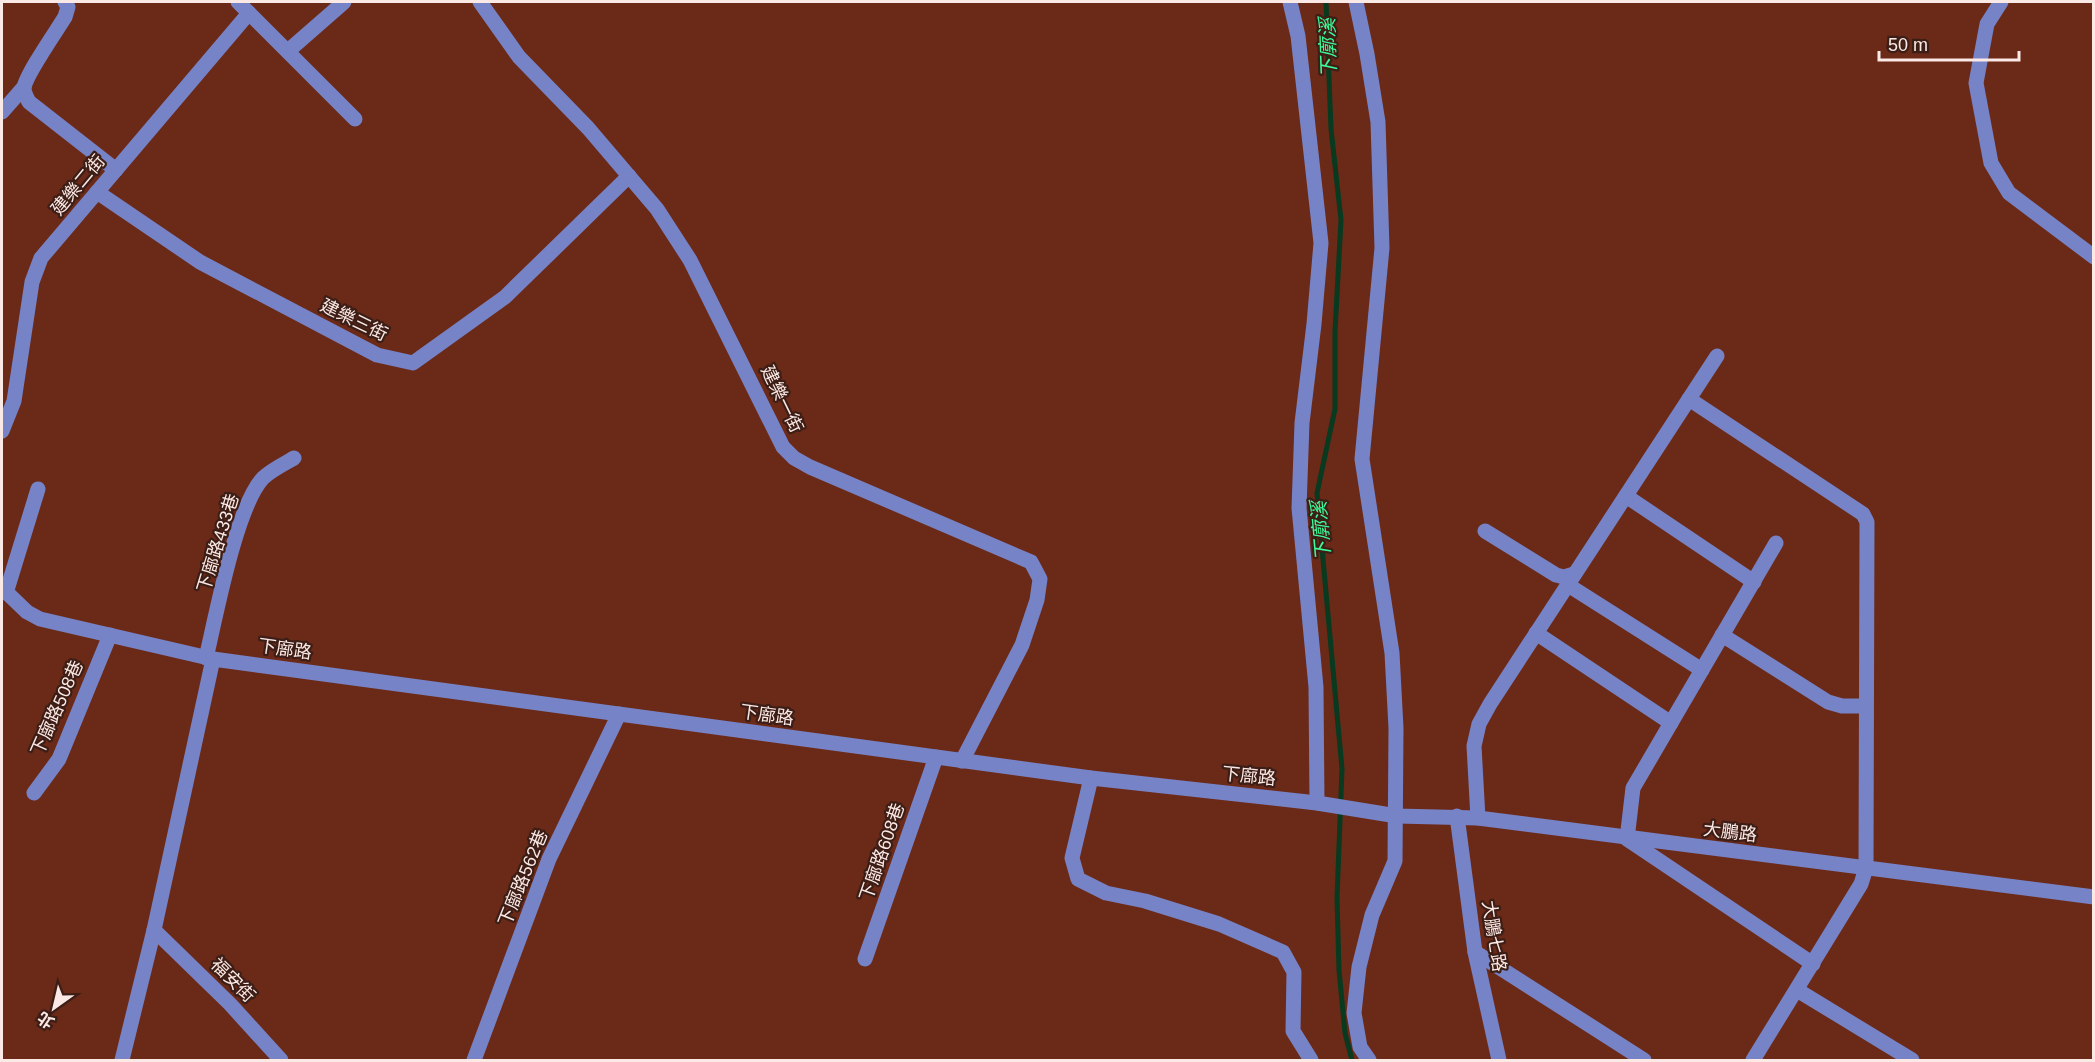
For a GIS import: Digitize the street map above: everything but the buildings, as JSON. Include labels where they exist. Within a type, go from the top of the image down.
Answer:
[{"type":"street","points":[[2,112],[24,87],[65,17],[68,7],[65,2]]},
{"type":"street","points":[[238,2],[355,119]]},
{"type":"street","points":[[288,51],[344,2]]},
{"type":"street","name":"建樂一街","points":[[480,2],[519,57],[588,128],[657,209],[690,260],[783,447],[794,458],[810,467],[1031,562],[1040,579],[1022,645],[962,761]]},
{"type":"street","points":[[1290,2],[1298,36],[1321,243],[1302,423],[1299,508],[1316,687],[1317,803]]},
{"type":"street","points":[[1356,2],[1378,122],[1382,248],[1362,459],[1392,653],[1396,728],[1395,861],[1372,915],[1359,967],[1354,1013],[1360,1047],[1369,1060]]},
{"type":"street","points":[[2001,2],[1987,24],[1976,83],[1991,163],[2009,193],[2094,257]]},
{"type":"street","name":"建樂二街","points":[[2,431],[14,400],[35,271],[41,258],[249,13]]},
{"type":"street","points":[[24,87],[29,102],[116,171]]},
{"type":"street","name":"建樂三街","points":[[97,192],[200,262],[377,356],[413,363],[504,297],[629,176]]},
{"type":"street","points":[[1478,818],[1474,746],[1479,724],[1717,356]]},
{"type":"street","points":[[1689,399],[1863,514],[1867,522],[1866,868],[1861,884],[1814,964],[1753,1060]]},
{"type":"street","name":"下廍路433巷","points":[[209,658],[232,553],[244,512],[264,477],[294,458]]},
{"type":"street","points":[[4,590],[38,489]]},
{"type":"street","points":[[1626,496],[1754,582]]},
{"type":"street","points":[[1485,531],[1556,575],[1571,580],[1702,669]]},
{"type":"street","points":[[1776,543],[1633,788],[1627,839],[1814,964]]},
{"type":"street","name":"下廍路","points":[[4,590],[27,612],[40,618],[209,658],[1091,778],[1361,809]]},
{"type":"street","points":[[1536,633],[1671,723]]},
{"type":"street","name":"下廍路508巷","points":[[34,794],[59,759],[110,635]]},
{"type":"street","points":[[1722,635],[1828,702],[1842,706],[1865,706]]},
{"type":"street","points":[[122,1060],[154,930],[209,658]]},
{"type":"street","name":"下廍路562巷","points":[[474,1060],[549,859],[619,714]]},
{"type":"street","name":"下廍路608巷","points":[[865,959],[936,757]]},
{"type":"street","points":[[1091,778],[1072,858],[1078,879],[1106,893],[1145,901],[1208,920],[1282,952],[1294,972],[1293,1031],[1311,1060]]},
{"type":"street","name":"大鵬路","points":[[1361,809],[1397,816],[1478,818],[1627,839],[2094,897]]},
{"type":"street","name":"大鵬七路","points":[[1457,816],[1475,952],[1499,1060]]},
{"type":"street","name":"福安街","points":[[154,930],[230,1004],[281,1060]]},
{"type":"street","points":[[1475,952],[1644,1060]]},
{"type":"street","points":[[1797,990],[1912,1060]]},
{"type":"waterway","name":"下廓溪","points":[[1326,2],[1331,129],[1341,220],[1335,332],[1335,409],[1317,493],[1342,769],[1337,898],[1339,970],[1345,1033],[1352,1060]]}]
